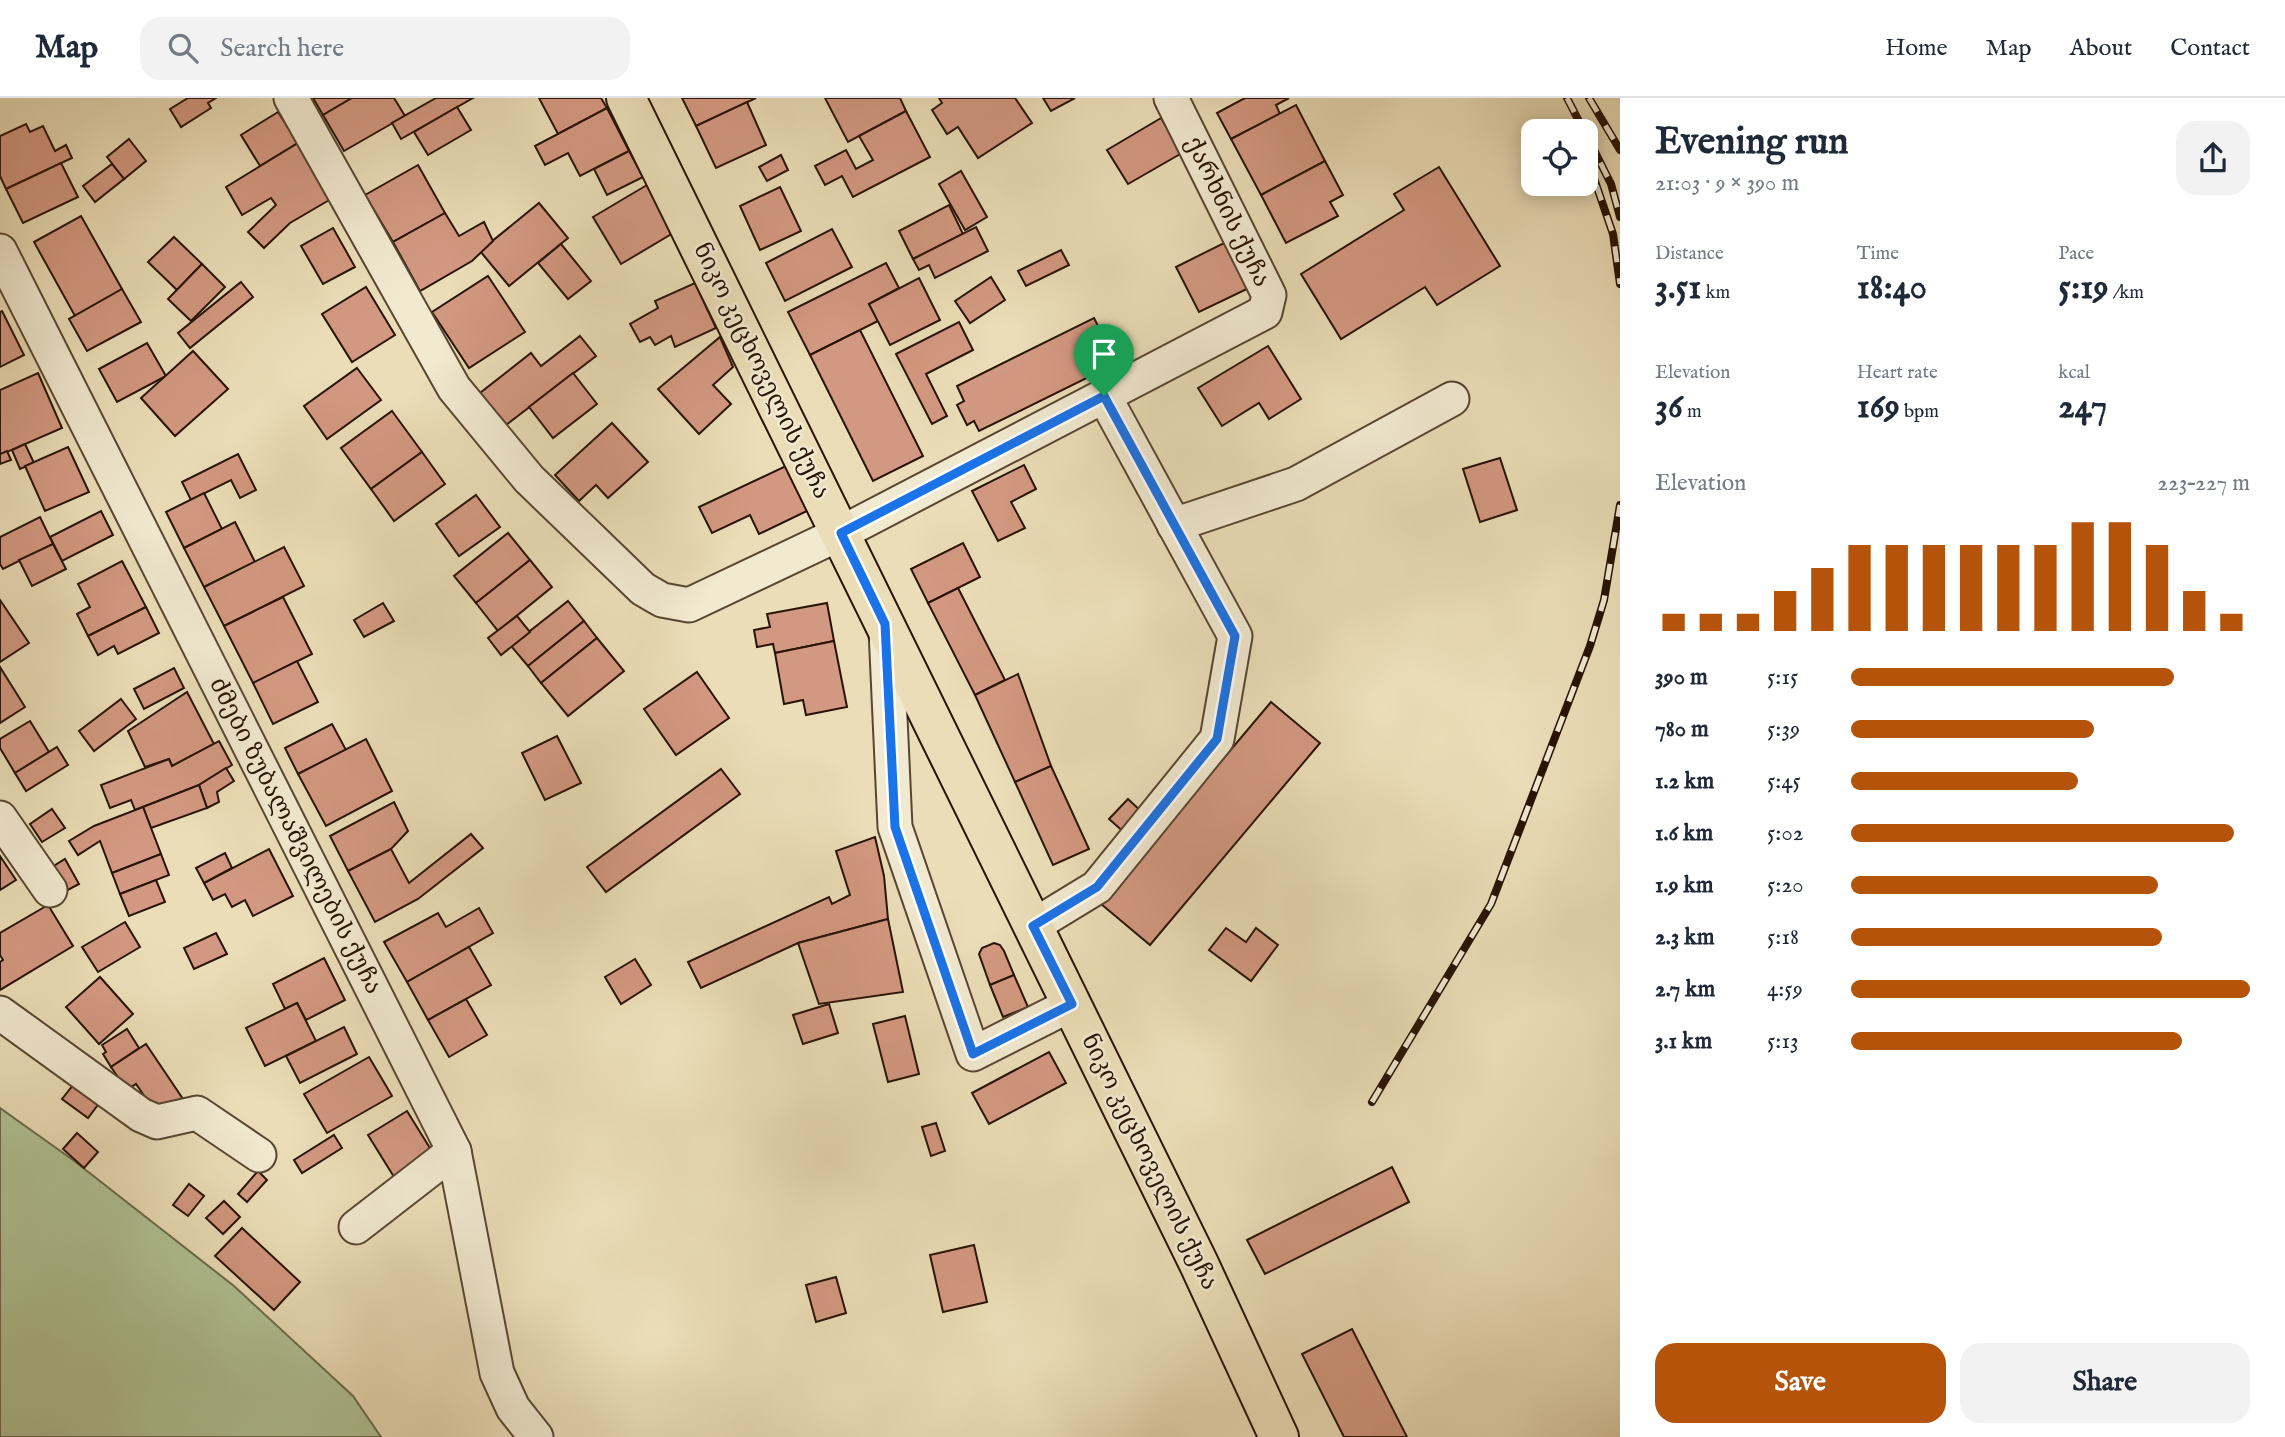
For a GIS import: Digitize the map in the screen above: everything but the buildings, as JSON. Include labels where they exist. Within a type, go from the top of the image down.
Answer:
[{"type":"main road","name":"ნიკო კეცხოველის ქუჩა","points":[[626,98],[1199,1264],[1279,1437]]},
{"type":"street","name":"ქარხნის ქუჩა","points":[[291,98],[454,388],[529,479],[643,589],[662,600],[689,605],[841,533],[1265,312],[1269,295],[1171,98]]},
{"type":"street","name":"ძმები ზუბალაშვილების ქუჩა","points":[[0,251],[454,1151],[497,1373],[513,1408],[536,1437]]},
{"type":"street","points":[[1033,926],[1097,887],[1217,739],[1235,636],[1104,396]]},
{"type":"street","points":[[1174,525],[1296,484],[1452,398]]},
{"type":"street","points":[[885,624],[895,827],[973,1054],[1072,1004]]},
{"type":"street","points":[[1,820],[50,890]]},
{"type":"street","points":[[0,1013],[141,1115],[157,1122],[197,1114],[259,1155]]},
{"type":"street","points":[[356,1227],[454,1151]]},
{"type":"green space","points":[[0,1108],[73,1160],[234,1286],[353,1396],[381,1437],[0,1437]]},
{"type":"railway","points":[[1567,98],[1578,119]]},
{"type":"railway","points":[[1589,98],[1620,150]]},
{"type":"railway","points":[[1598,158],[1611,184],[1620,217]]},
{"type":"railway","points":[[1598,190],[1613,234],[1620,284]]},
{"type":"railway","points":[[1372,1102],[1491,904],[1590,646],[1604,600],[1620,505]]},
{"type":"route","points":[[1104,396],[1235,636],[1217,739],[1097,887],[1033,926],[1072,1004],[973,1054],[895,827],[885,624],[841,533],[1104,396]]}]
